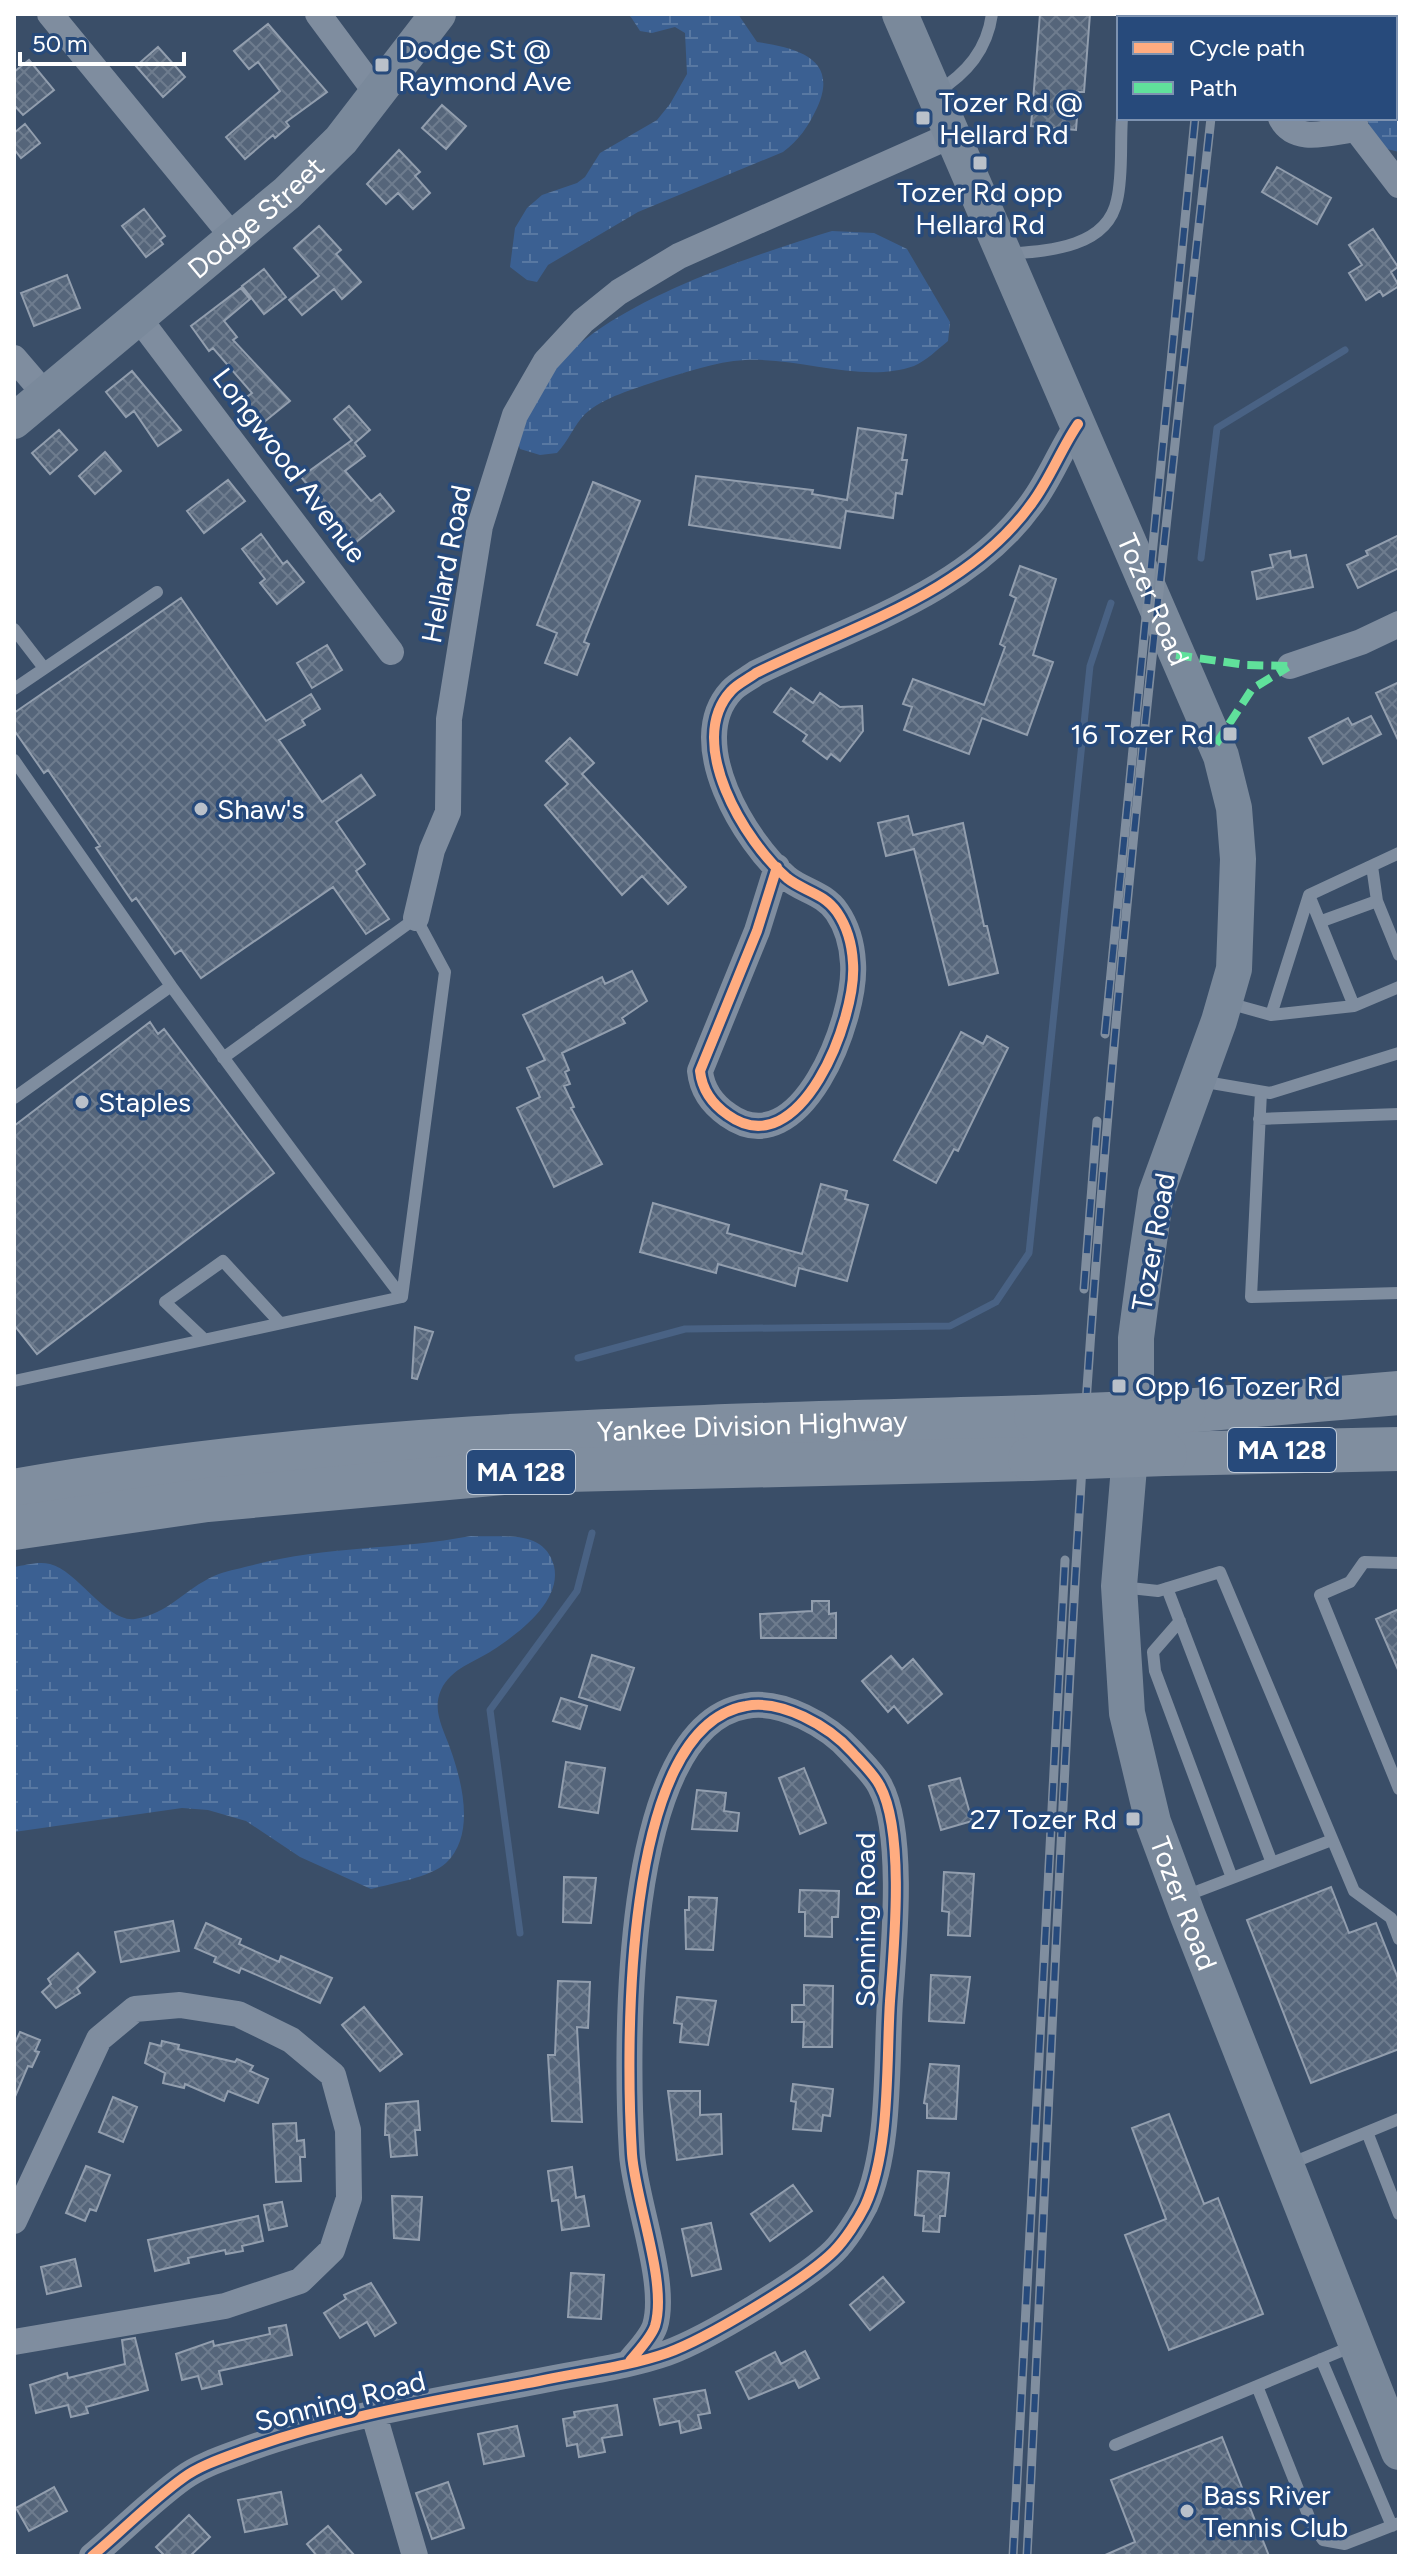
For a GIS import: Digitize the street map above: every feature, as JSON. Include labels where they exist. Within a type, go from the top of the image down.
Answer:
[{"type":"highway","points":[[1184,1411],[1399,1393]]},
{"type":"highway","name":"Yankee Division Highway","points":[[14,1528],[207,1500],[499,1473],[1033,1438],[1184,1411],[1399,1404]]},
{"type":"highway","name":"Yankee Division Highway","points":[[14,1491],[183,1465],[441,1439],[1033,1438],[1165,1454],[1399,1449]]},
{"type":"main road","name":"Dodge Street","points":[[14,418],[287,193],[341,140],[438,14]]},
{"type":"main road","name":"Tozer Road","points":[[900,14],[1221,756],[1234,808],[1238,859],[1234,969],[1156,1194],[1136,1338],[1136,1384],[1119,1586],[1127,1713],[1138,1769],[1181,1897],[1399,2452]]},
{"type":"street","points":[[50,14],[233,237]]},
{"type":"street","points":[[318,14],[378,95]]},
{"type":"street","points":[[1282,120],[1287,130],[1297,134],[1355,124],[1399,185]]},
{"type":"street","name":"Hellard Road","points":[[416,918],[432,850],[448,812],[449,719],[480,526],[515,415],[546,361],[583,321],[619,292],[679,256],[952,135]]},
{"type":"street","name":"Longwood Avenue","points":[[137,316],[391,652]]},
{"type":"street","points":[[14,358],[44,393]]},
{"type":"street","points":[[777,867],[757,931],[700,1071],[702,1089],[725,1113],[747,1127],[769,1128],[792,1114],[810,1091],[831,1055],[854,974],[851,939],[836,910],[816,892],[789,880],[727,798],[715,765],[719,711],[731,691],[770,666],[937,588],[981,555],[1032,504],[1078,424]]},
{"type":"street","points":[[1290,666],[1361,642],[1399,624]]},
{"type":"street","name":"Sonning Road","points":[[92,2556],[185,2476],[241,2451],[374,2415],[630,2361],[669,2352],[768,2299],[834,2251],[865,2206],[880,2157],[892,1980],[895,1837],[880,1786],[847,1745],[798,1713],[751,1704],[717,1715],[676,1761],[656,1812],[639,1902],[631,2017],[632,2158],[657,2301],[655,2329],[630,2361]]},
{"type":"street","points":[[14,2221],[99,2039],[135,2009],[180,2005],[238,2014],[291,2040],[333,2075],[348,2130],[349,2198],[332,2250],[300,2281],[225,2306],[14,2342]]},
{"type":"street","points":[[374,2415],[415,2556]]},
{"type":"lane","points":[[935,94],[974,63],[990,32],[992,14]]},
{"type":"lane","points":[[1003,255],[1055,251],[1087,239],[1104,227],[1117,202],[1122,120]]},
{"type":"lane","points":[[14,689],[157,592]]},
{"type":"lane","points":[[14,629],[44,668]]},
{"type":"lane","points":[[14,760],[223,1058],[402,1297]]},
{"type":"lane","points":[[1271,1015],[1309,895],[1399,853]]},
{"type":"lane","points":[[1372,866],[1377,901],[1399,955]]},
{"type":"lane","points":[[1309,895],[1354,1006]]},
{"type":"lane","points":[[1322,921],[1377,901]]},
{"type":"lane","points":[[223,1058],[416,918],[445,972],[402,1297]]},
{"type":"lane","points":[[14,1098],[171,986]]},
{"type":"lane","points":[[1225,1002],[1271,1015],[1354,1006],[1399,987]]},
{"type":"lane","points":[[1197,1080],[1270,1093],[1399,1053]]},
{"type":"lane","points":[[1261,1092],[1251,1297],[1399,1293]]},
{"type":"lane","points":[[1259,1119],[1399,1114]]},
{"type":"lane","points":[[204,1339],[165,1302],[223,1261],[280,1323]]},
{"type":"lane","points":[[14,1381],[402,1297]]},
{"type":"lane","points":[[1399,1563],[1364,1562],[1350,1582],[1320,1595],[1399,1789]]},
{"type":"lane","points":[[1119,1586],[1158,1591],[1220,1572],[1354,1891],[1391,1918],[1399,1939]]},
{"type":"lane","points":[[1167,1588],[1272,1863]]},
{"type":"lane","points":[[1180,1621],[1153,1652],[1155,1671],[1232,1878]]},
{"type":"lane","points":[[1181,1897],[1332,1840]]},
{"type":"lane","points":[[1285,2166],[1399,2119]]},
{"type":"lane","points":[[1367,2132],[1399,2214]]},
{"type":"lane","points":[[1115,2445],[1356,2345]]},
{"type":"lane","points":[[1257,2386],[1311,2522],[1323,2540],[1345,2544],[1395,2524],[1321,2359]]},
{"type":"green space","points":[[629,14],[738,14],[757,42],[799,52],[818,67],[823,77],[823,91],[817,108],[803,133],[783,152],[638,212],[548,265],[537,282],[527,280],[510,267],[515,228],[527,208],[542,195],[577,183],[585,177],[600,153],[657,120],[687,74],[685,33],[675,27],[652,33],[640,31]]},
{"type":"green space","points":[[1397,56],[1399,152],[1375,146],[1368,120],[1397,120]]},
{"type":"green space","points":[[832,231],[874,233],[907,249],[950,322],[948,341],[918,364],[894,371],[852,371],[766,360],[734,361],[701,368],[629,390],[601,403],[581,418],[557,453],[540,455],[520,449],[516,436],[550,376],[579,344],[609,323],[684,284],[763,253]]},
{"type":"green space","points":[[471,1536],[508,1536],[532,1540],[549,1554],[555,1579],[552,1592],[526,1625],[493,1650],[457,1671],[441,1690],[438,1712],[459,1776],[464,1823],[455,1851],[439,1868],[371,1889],[300,1857],[246,1821],[208,1810],[182,1808],[14,1832],[14,1567],[50,1564],[71,1576],[114,1613],[135,1619],[167,1607],[204,1581],[232,1570],[332,1551]]},
{"type":"building","points":[[1040,14],[1090,14],[1084,92],[1079,92],[1076,130],[1031,126]]},
{"type":"building","points":[[268,24],[327,92],[286,122],[289,126],[275,138],[273,135],[245,159],[226,137],[280,91],[258,62],[249,69],[234,51]]},
{"type":"building","points":[[158,47],[185,77],[163,97],[136,66]]},
{"type":"building","points":[[29,60],[54,90],[23,115],[14,105],[14,72]]},
{"type":"building","points":[[442,105],[466,126],[446,149],[422,128]]},
{"type":"building","points":[[25,124],[40,143],[21,158],[14,149],[14,133]]},
{"type":"building","points":[[399,150],[420,172],[415,176],[430,193],[413,209],[398,193],[386,204],[367,184]]},
{"type":"building","points":[[1277,167],[1331,198],[1317,224],[1262,192]]},
{"type":"building","points":[[144,209],[165,236],[160,240],[163,244],[146,257],[122,226]]},
{"type":"building","points":[[319,226],[341,250],[336,254],[361,282],[342,299],[334,289],[302,315],[289,300],[319,276],[294,248]]},
{"type":"building","points":[[1373,229],[1398,267],[1391,272],[1399,286],[1383,296],[1380,291],[1366,300],[1349,273],[1362,265],[1349,245]]},
{"type":"building","points":[[264,269],[286,297],[264,314],[242,286]]},
{"type":"building","points":[[67,275],[80,308],[34,326],[21,293]]},
{"type":"building","points":[[241,288],[250,299],[224,321],[237,337],[233,340],[290,401],[259,426],[240,402],[252,393],[213,348],[209,351],[191,326]]},
{"type":"building","points":[[132,371],[181,430],[158,446],[134,411],[126,417],[106,392]]},
{"type":"building","points":[[349,406],[370,430],[355,443],[365,456],[345,471],[371,501],[380,494],[394,511],[355,543],[301,477],[352,440],[334,419]]},
{"type":"building","points":[[858,428],[906,435],[902,460],[907,460],[902,494],[896,493],[893,518],[846,511],[840,548],[689,525],[696,476],[813,490],[812,494],[847,500]]},
{"type":"building","points":[[59,430],[77,450],[50,474],[32,453]]},
{"type":"building","points":[[105,452],[121,471],[95,494],[79,476]]},
{"type":"building","points":[[228,480],[245,501],[204,533],[187,511]]},
{"type":"building","points":[[593,482],[640,501],[584,642],[589,644],[577,675],[545,663],[557,633],[537,625]]},
{"type":"building","points":[[261,534],[283,564],[287,561],[304,582],[277,604],[260,583],[265,579],[242,549]]},
{"type":"building","points":[[1399,535],[1399,568],[1358,588],[1347,565],[1368,555],[1366,551]]},
{"type":"building","points":[[1290,551],[1291,558],[1306,555],[1313,587],[1257,599],[1252,572],[1273,567],[1270,555]]},
{"type":"building","points":[[1020,566],[1056,579],[1033,655],[1053,662],[1027,735],[982,718],[969,754],[904,730],[912,707],[903,704],[913,679],[984,705],[1005,647],[1000,644],[1016,598],[1010,595]]},
{"type":"building","name":"Shaw's","points":[[181,598],[266,721],[311,694],[320,709],[302,720],[305,725],[279,740],[322,802],[361,775],[375,795],[336,822],[365,864],[356,871],[389,919],[366,934],[333,887],[201,978],[181,950],[175,954],[136,898],[132,901],[96,848],[100,846],[48,770],[44,773],[14,730],[14,713]]},
{"type":"building","points":[[327,645],[342,670],[312,688],[297,663]]},
{"type":"building","points":[[1399,682],[1399,742],[1376,693]]},
{"type":"building","points":[[791,688],[813,703],[820,693],[840,707],[862,706],[863,731],[840,761],[831,754],[827,759],[803,741],[807,735],[774,712]]},
{"type":"building","points":[[1371,716],[1381,734],[1323,764],[1309,738],[1348,718],[1352,725]]},
{"type":"building","points":[[570,738],[594,763],[582,774],[686,887],[668,904],[642,876],[622,895],[545,805],[568,784],[546,761]]},
{"type":"building","points":[[908,816],[913,835],[963,823],[984,926],[987,926],[998,973],[949,985],[914,849],[886,856],[878,823]]},
{"type":"building","points":[[632,971],[647,1001],[622,1018],[625,1023],[562,1053],[569,1070],[565,1072],[570,1084],[564,1086],[574,1107],[571,1108],[602,1164],[554,1187],[517,1108],[540,1097],[527,1068],[545,1060],[523,1015],[602,977],[605,984]]},
{"type":"building","points":[[150,1022],[158,1034],[164,1029],[274,1173],[37,1354],[14,1325],[14,1126]]},
{"type":"building","points":[[961,1032],[983,1044],[987,1036],[1008,1048],[958,1151],[954,1149],[936,1183],[894,1160]]},
{"type":"building","points":[[821,1184],[847,1191],[845,1199],[868,1205],[847,1281],[799,1268],[795,1286],[718,1264],[716,1273],[640,1252],[653,1203],[729,1225],[727,1233],[802,1254]]},
{"type":"building","points":[[415,1327],[433,1332],[417,1379],[412,1378]]},
{"type":"building","points":[[812,1601],[829,1601],[829,1614],[836,1613],[836,1638],[761,1638],[760,1614],[812,1611]]},
{"type":"building","points":[[1399,1609],[1399,1672],[1376,1619]]},
{"type":"building","points":[[592,1655],[634,1668],[620,1710],[579,1697]]},
{"type":"building","points":[[891,1656],[902,1669],[913,1659],[942,1694],[908,1723],[894,1706],[888,1712],[862,1681]]},
{"type":"building","points":[[561,1698],[587,1706],[580,1729],[553,1721]]},
{"type":"building","points":[[566,1762],[605,1768],[598,1813],[559,1807]]},
{"type":"building","points":[[804,1768],[826,1823],[800,1834],[779,1778]]},
{"type":"building","points":[[960,1778],[972,1821],[941,1830],[929,1786]]},
{"type":"building","points":[[697,1790],[726,1793],[724,1811],[739,1813],[737,1831],[692,1829]]},
{"type":"building","points":[[944,1872],[974,1874],[970,1936],[948,1935],[949,1912],[942,1911]]},
{"type":"building","points":[[564,1877],[596,1878],[591,1923],[563,1922]]},
{"type":"building","points":[[1331,1887],[1349,1933],[1376,1923],[1399,1981],[1399,2049],[1311,2083],[1247,1920]]},
{"type":"building","points":[[800,1890],[839,1891],[838,1917],[832,1917],[832,1937],[805,1936],[805,1912],[799,1912]]},
{"type":"building","points":[[689,1897],[717,1898],[713,1950],[686,1949],[685,1910],[689,1910]]},
{"type":"building","points":[[173,1921],[179,1951],[121,1962],[115,1932]]},
{"type":"building","points":[[206,1923],[241,1939],[239,1944],[279,1962],[281,1956],[332,1978],[320,2003],[241,1968],[239,1973],[214,1962],[216,1957],[195,1948]]},
{"type":"building","points":[[78,1953],[95,1972],[77,1988],[80,1993],[56,2008],[42,1992],[51,1984],[48,1979]]},
{"type":"building","points":[[931,1975],[970,1977],[964,2023],[929,2021]]},
{"type":"building","points":[[558,1981],[590,1982],[588,2028],[577,2027],[582,2122],[552,2121],[548,2055],[555,2055]]},
{"type":"building","points":[[804,1985],[833,1986],[832,2047],[803,2047],[804,2022],[792,2022],[792,2005],[804,2005]]},
{"type":"building","points":[[677,1997],[716,2001],[708,2045],[680,2042],[682,2024],[674,2023]]},
{"type":"building","points":[[364,2007],[402,2054],[380,2071],[342,2025]]},
{"type":"building","points":[[20,2032],[40,2040],[35,2051],[39,2052],[32,2067],[28,2066],[14,2099],[14,2045]]},
{"type":"building","points":[[162,2041],[179,2045],[178,2049],[235,2062],[237,2059],[253,2066],[250,2071],[268,2079],[258,2103],[228,2091],[224,2101],[185,2084],[184,2088],[163,2083],[165,2073],[145,2063],[150,2043],[161,2046]]},
{"type":"building","points":[[930,2064],[959,2066],[956,2119],[927,2118],[927,2104],[924,2103]]},
{"type":"building","points":[[793,2084],[833,2089],[830,2116],[823,2115],[821,2131],[793,2129],[796,2102],[791,2101]]},
{"type":"building","points":[[668,2091],[700,2091],[700,2115],[721,2114],[722,2154],[677,2160]]},
{"type":"building","points":[[113,2097],[137,2107],[123,2142],[99,2132]]},
{"type":"building","points":[[418,2101],[420,2130],[415,2130],[417,2155],[391,2157],[389,2135],[385,2135],[386,2104]]},
{"type":"building","points":[[1169,2114],[1204,2204],[1218,2198],[1263,2314],[1169,2350],[1125,2235],[1166,2219],[1132,2128]]},
{"type":"building","points":[[296,2123],[297,2141],[304,2140],[305,2157],[300,2157],[301,2181],[276,2182],[273,2124]]},
{"type":"building","points":[[86,2166],[110,2175],[96,2211],[90,2209],[85,2221],[66,2213]]},
{"type":"building","points":[[572,2167],[576,2198],[584,2196],[589,2226],[562,2230],[558,2200],[552,2201],[548,2171]]},
{"type":"building","points":[[918,2171],[949,2173],[945,2216],[940,2216],[939,2232],[923,2231],[924,2216],[915,2215]]},
{"type":"building","points":[[793,2185],[812,2211],[770,2241],[751,2214]]},
{"type":"building","points":[[392,2196],[422,2197],[419,2240],[394,2238]]},
{"type":"building","points":[[282,2202],[287,2226],[269,2230],[264,2205]]},
{"type":"building","points":[[258,2216],[263,2241],[242,2246],[243,2251],[226,2254],[225,2250],[188,2258],[189,2263],[155,2271],[148,2240]]},
{"type":"building","points":[[711,2223],[721,2269],[692,2276],[682,2229]]},
{"type":"building","points":[[75,2259],[81,2286],[47,2294],[41,2267]]},
{"type":"building","points":[[571,2273],[604,2275],[601,2319],[568,2317]]},
{"type":"building","points":[[883,2277],[904,2302],[870,2330],[850,2305]]},
{"type":"building","points":[[371,2283],[396,2323],[375,2336],[367,2322],[340,2338],[324,2313],[346,2299],[344,2295]]},
{"type":"building","points":[[286,2325],[292,2355],[219,2371],[222,2384],[202,2389],[198,2376],[182,2380],[176,2354],[213,2341],[214,2346],[270,2334],[269,2328]]},
{"type":"building","points":[[135,2338],[148,2390],[86,2407],[88,2413],[71,2417],[68,2405],[36,2413],[30,2385],[67,2373],[68,2378],[125,2364],[122,2340]]},
{"type":"building","points":[[805,2351],[819,2378],[799,2388],[795,2380],[749,2399],[736,2372],[775,2352],[781,2364]]},
{"type":"building","points":[[705,2390],[710,2413],[698,2415],[701,2428],[681,2433],[679,2421],[660,2425],[654,2399]]},
{"type":"building","points":[[617,2405],[622,2435],[602,2438],[605,2452],[579,2457],[577,2444],[567,2446],[563,2419],[575,2417],[574,2412]]},
{"type":"building","points":[[517,2426],[524,2456],[484,2464],[478,2434]]},
{"type":"building","name":"Bass River Tennis Club","points":[[1222,2437],[1269,2556],[1103,2556],[1135,2542],[1111,2480]]},
{"type":"building","points":[[448,2482],[464,2528],[432,2539],[416,2493]]},
{"type":"building","points":[[54,2487],[67,2511],[29,2531],[16,2508]]},
{"type":"building","points":[[281,2492],[287,2524],[245,2532],[238,2500]]},
{"type":"building","points":[[189,2515],[210,2537],[190,2556],[165,2556],[156,2547]]},
{"type":"building","points":[[328,2526],[355,2556],[317,2556],[307,2544]]},
{"type":"waterway","points":[[1201,558],[1217,428],[1345,350]]},
{"type":"waterway","points":[[578,1358],[685,1329],[950,1326],[996,1302],[1029,1253],[1090,666],[1111,603]]},
{"type":"waterway","points":[[520,1933],[490,1710],[577,1591],[592,1533]]},
{"type":"railway","points":[[1105,1034],[1195,120]]},
{"type":"railway","points":[[1027,2556],[1065,1764],[1091,1327],[1136,808],[1211,120]]},
{"type":"railway","points":[[1084,1289],[1097,1121]]},
{"type":"railway","points":[[1013,2556],[1065,1560]]},
{"type":"marked path","points":[[1176,655],[1246,665],[1290,666]]},
{"type":"marked path","points":[[1216,744],[1252,689],[1288,667]]},
{"type":"cycle path","points":[[777,867],[757,931],[700,1071],[706,1090],[717,1106],[728,1115],[754,1126],[778,1121],[800,1104],[819,1079],[845,1017],[852,987],[853,963],[847,930],[837,912],[826,900],[787,878],[754,841],[738,816],[717,763],[714,737],[718,712],[731,691],[756,673],[868,623],[941,584],[975,561],[1005,535],[1032,503],[1078,424]]},
{"type":"cycle path","points":[[92,2556],[171,2487],[211,2463],[278,2439],[352,2418],[620,2366],[667,2353],[754,2308],[834,2251],[865,2206],[879,2159],[883,2132],[895,1921],[893,1831],[880,1786],[852,1752],[818,1724],[774,1707],[746,1706],[705,1727],[674,1771],[653,1831],[640,1901],[632,1975],[630,2107],[634,2173],[654,2265],[658,2308],[653,2331],[630,2361]]},
{"type":"place","name":"Dodge St @ Raymond Ave","points":[[382,65]]},
{"type":"place","name":"Tozer Rd @ Hellard Rd","points":[[923,118]]},
{"type":"place","name":"Tozer Rd opp Hellard Rd","points":[[980,163]]},
{"type":"place","name":"16 Tozer Rd","points":[[1230,734]]},
{"type":"place","name":"Shaw's","points":[[201,809]]},
{"type":"place","name":"Staples","points":[[82,1102]]},
{"type":"place","name":"Opp 16 Tozer Rd","points":[[1119,1386]]},
{"type":"place","name":"27 Tozer Rd","points":[[1133,1819]]},
{"type":"place","name":"Bass River Tennis Club","points":[[1187,2511]]}]
